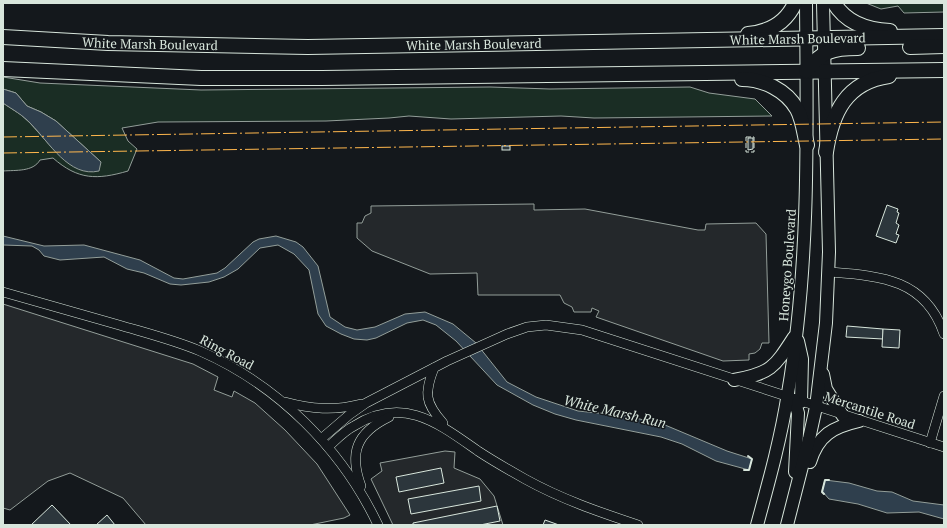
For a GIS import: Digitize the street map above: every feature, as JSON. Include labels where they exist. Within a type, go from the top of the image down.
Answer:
[{"type":"highway","points":[[628,43],[762,33],[778,25],[795,3]]},
{"type":"highway","points":[[834,3],[848,20],[872,29],[895,31],[944,30]]},
{"type":"highway","name":"White Marsh Boulevard","points":[[3,37],[108,43],[263,47],[806,40],[824,46],[944,36]]},
{"type":"highway","points":[[806,71],[824,46],[843,48],[944,46]]},
{"type":"highway","points":[[3,69],[201,78],[330,78],[944,70]]},
{"type":"highway","points":[[826,152],[830,128],[836,113],[846,98],[857,88],[874,79],[887,76],[944,74]]},
{"type":"highway","points":[[522,75],[548,79],[744,79],[761,81],[783,94],[792,102],[801,121],[807,145]]},
{"type":"main road","name":"Honeygo Boulevard","points":[[796,334],[802,270],[807,145],[806,3]]},
{"type":"main road","points":[[787,525],[816,407],[826,323],[829,272],[823,3]]},
{"type":"main road","points":[[734,380],[762,374],[771,368],[796,334]]},
{"type":"main road","points":[[756,525],[794,400],[802,359],[796,334]]},
{"type":"main road","points":[[821,366],[826,389],[843,416]]},
{"type":"main road","points":[[793,501],[798,413],[794,400]]},
{"type":"main road","points":[[787,525],[803,485],[813,454],[820,440],[828,432],[839,426],[859,421]]},
{"type":"street","points":[[829,272],[881,277],[904,286],[928,305],[939,322],[944,334]]},
{"type":"street","name":"Ring Road","points":[[3,292],[184,345],[233,368],[282,401],[321,439],[366,501],[378,525]]},
{"type":"street","name":"Mercantile Road","points":[[366,403],[447,361],[492,340],[532,326],[546,325],[570,327],[944,448]]},
{"type":"street","points":[[434,368],[427,389],[427,396],[434,414],[449,430]]},
{"type":"street","points":[[930,443],[944,396]]},
{"type":"street","points":[[282,401],[327,409],[340,409],[366,403]]},
{"type":"street","points":[[321,439],[348,415],[366,403]]},
{"type":"street","points":[[366,501],[355,466],[356,450],[359,441],[369,429],[377,423],[398,413]]},
{"type":"street","points":[[328,447],[354,425],[375,417],[398,413],[426,418],[449,430],[495,462],[546,490],[580,505],[638,525]]},
{"type":"green space","points":[[866,3],[944,3],[944,12],[904,13],[898,6],[881,9]]},
{"type":"green space","points":[[3,77],[40,83],[201,90],[490,87],[550,89],[690,87],[709,93],[755,99],[772,116],[594,118],[561,116],[451,119],[409,116],[326,121],[158,122],[122,128],[128,141],[137,149],[128,171],[97,177],[71,171],[53,158],[40,160],[33,167],[3,171],[3,103],[20,114],[30,123],[54,150],[101,162],[56,121],[27,106],[16,93],[3,89]]},
{"type":"shaded area","points":[[534,204],[534,210],[585,209],[698,230],[705,230],[706,224],[756,223],[766,234],[769,343],[762,343],[760,349],[755,353],[749,354],[749,360],[723,361],[596,317],[599,311],[592,308],[591,312],[574,312],[572,307],[564,303],[560,295],[478,295],[477,273],[430,274],[372,251],[357,238],[357,223],[362,223],[365,216],[371,213],[371,206]]},
{"type":"shaded area","points":[[3,304],[193,364],[218,377],[214,390],[232,397],[234,391],[255,403],[285,430],[317,464],[350,515],[344,518],[310,525],[146,525],[123,498],[70,473],[48,481],[10,510],[3,508]]},
{"type":"shaded area","points":[[445,451],[455,452],[454,468],[480,479],[494,496],[503,525],[393,525],[371,479],[382,471],[380,463]]},
{"type":"water","points":[[3,89],[16,93],[27,106],[56,121],[101,162],[99,171],[88,172],[78,169],[60,157],[28,121],[3,103]]},
{"type":"water","name":"White Marsh Run","points":[[3,236],[44,246],[84,245],[140,260],[174,278],[183,279],[217,273],[225,268],[253,242],[259,239],[276,236],[296,242],[303,247],[318,266],[330,317],[345,327],[357,330],[375,327],[405,314],[425,312],[453,324],[476,343],[507,382],[536,397],[578,411],[627,416],[665,425],[727,451],[752,459],[749,470],[716,461],[682,444],[661,437],[576,420],[555,414],[533,405],[497,385],[456,341],[436,325],[423,320],[407,323],[376,338],[367,340],[354,339],[341,334],[326,326],[318,314],[309,270],[294,254],[278,245],[260,248],[238,269],[224,277],[209,282],[181,285],[170,284],[144,273],[127,269],[104,257],[60,260],[44,256],[39,250],[32,246],[3,245]]},
{"type":"water","points":[[825,480],[849,483],[877,491],[892,492],[913,501],[944,505],[944,519],[919,512],[887,513],[858,504],[829,499],[822,491]]},
{"type":"building","points":[[748,138],[753,138],[753,149],[748,150]]},
{"type":"building","points":[[502,146],[510,146],[510,150],[502,150]]},
{"type":"building","points":[[887,205],[898,209],[897,212],[899,213],[896,223],[899,225],[896,234],[899,235],[896,243],[876,236]]},
{"type":"building","points":[[847,326],[883,329],[883,339],[846,337]]},
{"type":"building","points":[[883,329],[900,330],[899,348],[882,347]]},
{"type":"building","points":[[441,468],[444,483],[399,492],[396,477]]},
{"type":"building","points":[[479,486],[481,501],[411,514],[408,499]]},
{"type":"building","points":[[52,505],[71,525],[31,525]]},
{"type":"building","points":[[497,506],[500,521],[480,525],[413,525],[413,523]]},
{"type":"building","points":[[107,515],[115,525],[96,525]]},
{"type":"building","points":[[545,520],[559,525],[543,525]]},
{"type":"fence","points":[[746,137],[754,137],[754,152],[746,152],[746,137]]},
{"type":"wall","points":[[744,470],[749,470],[752,459],[748,456]]},
{"type":"wall","points":[[824,494],[822,492],[825,480],[829,480]]},
{"type":"power","points":[[3,137],[944,122]]},
{"type":"power","points":[[3,153],[944,139]]}]
